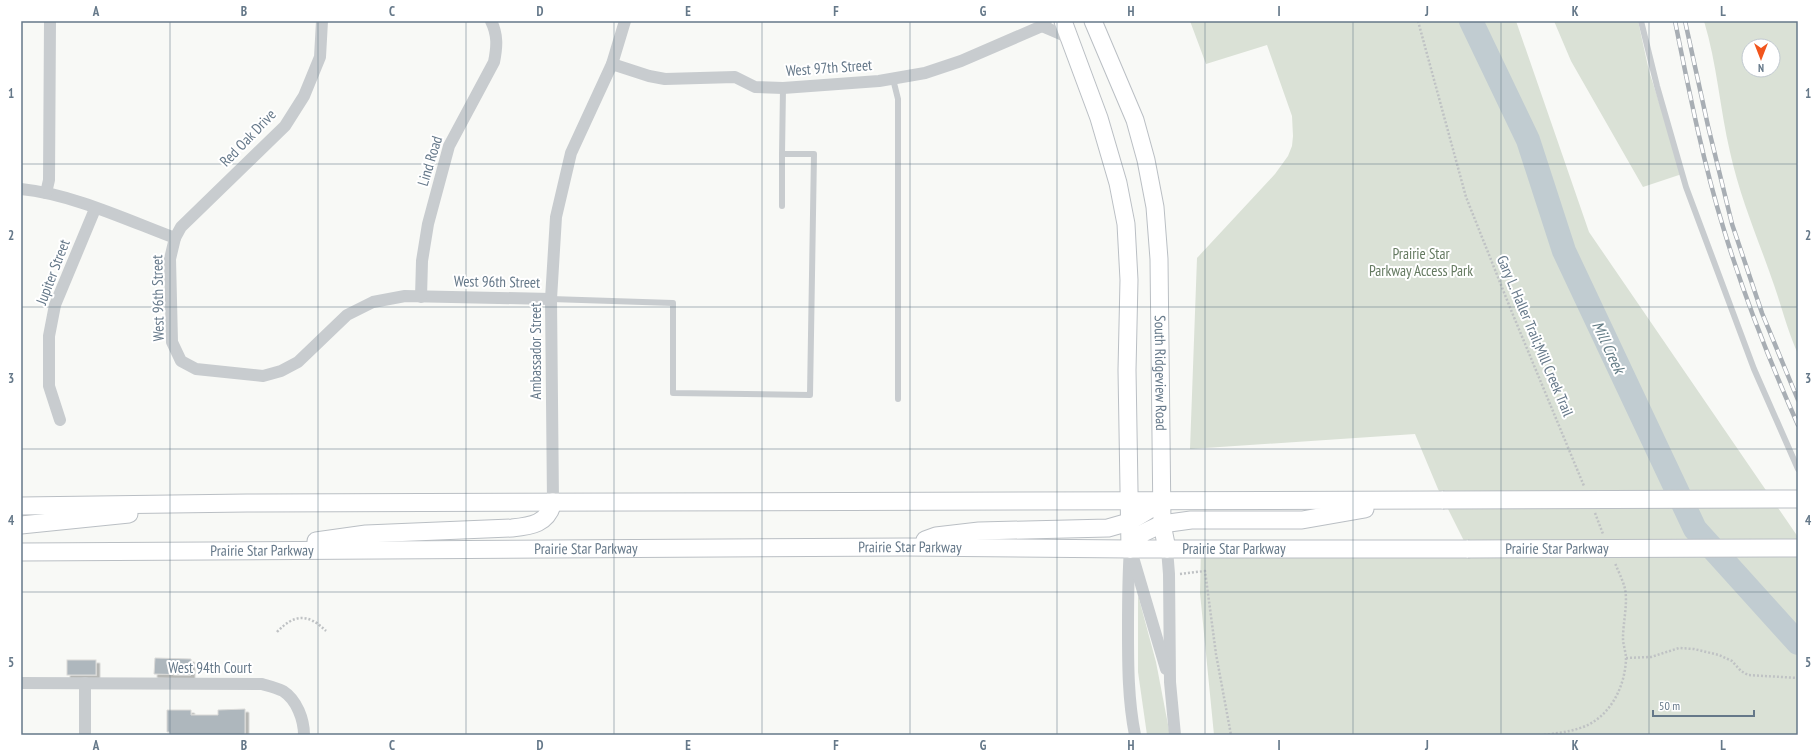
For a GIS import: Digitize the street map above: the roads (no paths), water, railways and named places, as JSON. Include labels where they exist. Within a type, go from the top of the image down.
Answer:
[{"type":"main road","name":"South Ridgeview Road","points":[[1063,21],[1099,118],[1118,183],[1126,224],[1129,280],[1127,370],[1129,502],[1122,524],[1130,549]]},
{"type":"main road","name":"South Ridgeview Road","points":[[1093,21],[1135,120],[1146,160],[1155,207],[1159,259],[1162,524],[1167,549]]},
{"type":"main road","points":[[21,506],[247,503],[944,500],[1162,502],[1798,498]]},
{"type":"main road","points":[[1130,549],[1143,533],[1162,524],[1191,520],[1302,520],[1364,510],[1393,501]]},
{"type":"main road","points":[[300,550],[317,541],[366,534],[532,526],[544,519],[551,511],[553,502]]},
{"type":"main road","points":[[1085,502],[1122,524]]},
{"type":"main road","points":[[906,547],[936,536],[979,531],[1084,530],[1122,524],[1162,502]]},
{"type":"main road","points":[[21,525],[247,503]]},
{"type":"main road","name":"Prairie Star Parkway","points":[[21,552],[906,547],[1130,549],[1798,548]]},
{"type":"street","points":[[46,193],[49,180],[50,21]]},
{"type":"street","name":"Red Oak Drive","points":[[175,238],[181,227],[285,126],[304,96],[320,57],[322,21]]},
{"type":"street","name":"Lind Road","points":[[421,297],[422,261],[428,224],[449,146],[494,62],[497,48],[496,32],[491,21]]},
{"type":"street","name":"Ambassador Street","points":[[553,502],[551,299],[553,245],[556,217],[571,153],[612,64],[625,21]]},
{"type":"street","name":"West 97th Street","points":[[612,64],[649,76],[665,79],[735,77],[755,87],[783,88],[893,79],[925,73],[961,61],[1044,24],[1070,38]]},
{"type":"street","name":"West 96th Street","points":[[21,189],[46,193],[175,238],[170,259],[172,342],[181,361],[196,369],[263,376],[281,371],[298,362],[347,315],[373,302],[405,296],[551,299]]},
{"type":"street","name":"Jupiter Street","points":[[60,420],[49,386],[49,336],[56,305],[95,209]]},
{"type":"street","points":[[1130,549],[1170,682]]},
{"type":"street","name":"South Ridgeview Road","points":[[1130,549],[1128,575],[1128,669],[1131,716],[1135,735]]},
{"type":"street","name":"South Ridgeview Road","points":[[1167,549],[1169,574],[1170,682],[1176,735]]},
{"type":"street","name":"West 94th Court","points":[[21,683],[262,684],[284,692],[295,703],[304,724],[304,735]]},
{"type":"street","points":[[85,683],[85,735]]},
{"type":"lane","points":[[1641,21],[1657,86],[1686,187],[1754,369],[1798,469]]},
{"type":"lane","points":[[893,79],[898,100],[898,399]]},
{"type":"lane","points":[[782,206],[783,88]]},
{"type":"lane","points":[[551,299],[673,303],[673,393],[810,395],[814,154],[782,154]]},
{"type":"waterway","name":"Mill Creek","points":[[1471,21],[1528,140],[1564,251],[1695,529],[1798,643]]},
{"type":"railway","points":[[1675,21],[1691,100],[1716,204],[1758,329],[1798,425]]},
{"type":"railway","points":[[1685,21],[1708,126],[1732,224],[1762,313],[1798,400]]},
{"type":"park label","name":"Prairie Star Parkway Access Park","points":[[1421,262]]}]
